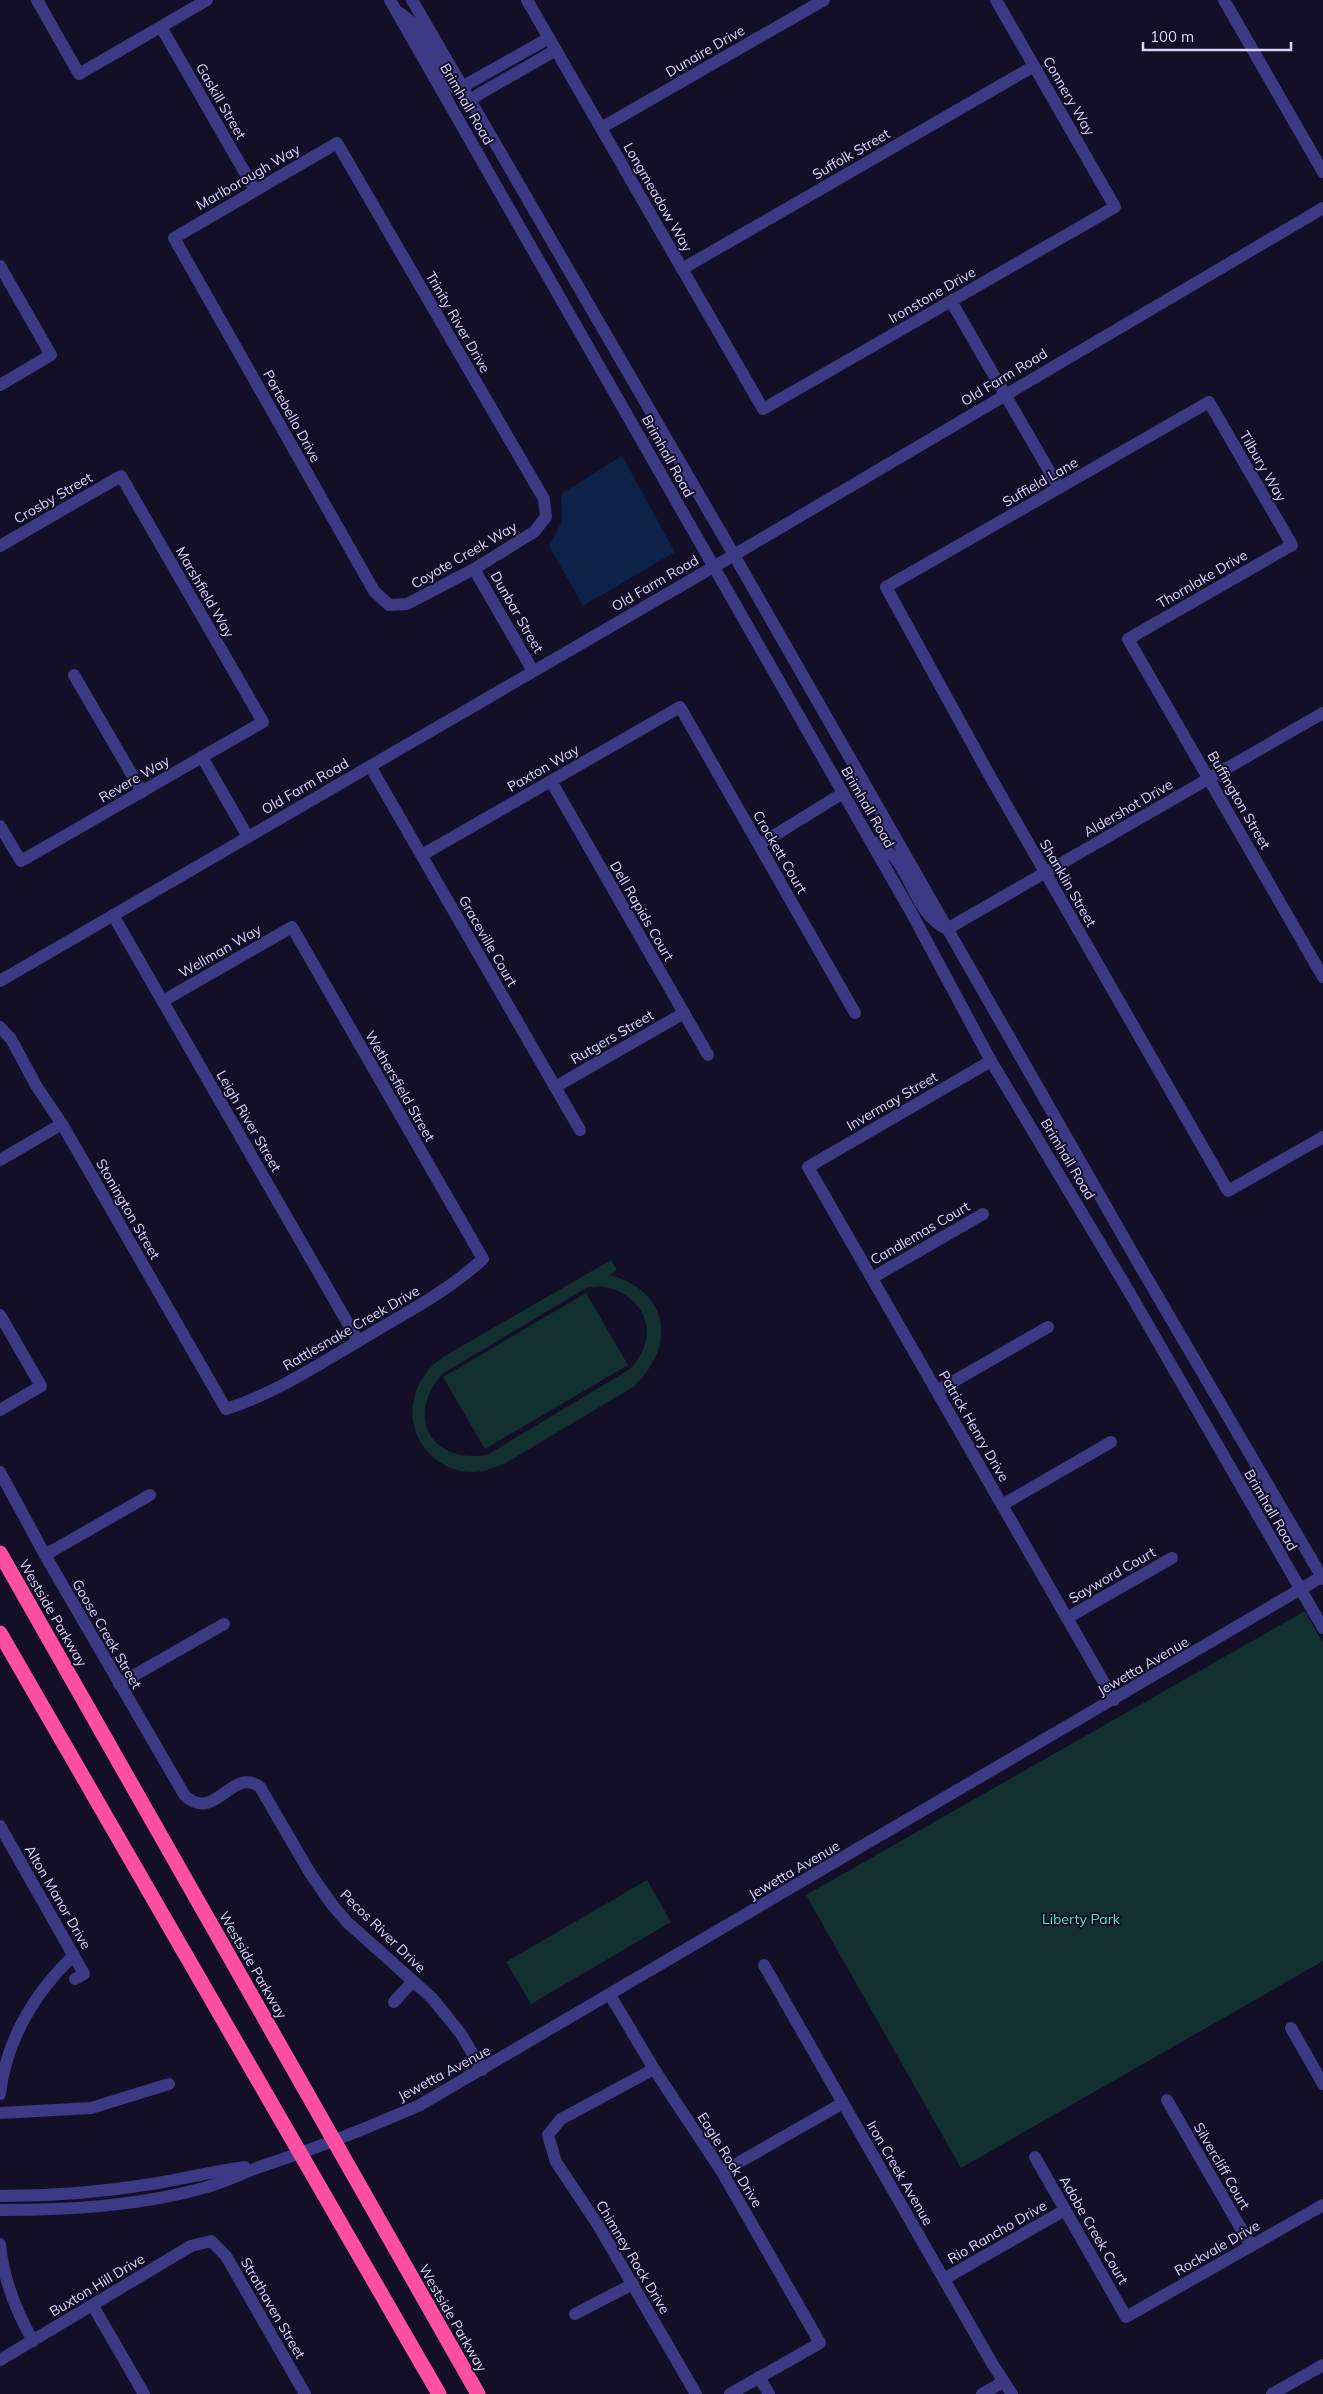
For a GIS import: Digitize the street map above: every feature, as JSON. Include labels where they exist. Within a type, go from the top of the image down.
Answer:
[{"type":"highway","name":"Westside Parkway","points":[[0,1553],[478,2394]]},
{"type":"highway","points":[[0,1633],[439,2394]]},
{"type":"street","points":[[37,0],[79,74],[207,0]]},
{"type":"street","name":"Brimhall Road","points":[[412,0],[734,555],[1140,1266],[1323,1577]]},
{"type":"street","name":"Longmeadow Way","points":[[527,0],[763,409]]},
{"type":"street","name":"Dunaire Drive","points":[[601,128],[824,0]]},
{"type":"street","name":"Connery Way","points":[[996,0],[1115,207]]},
{"type":"street","points":[[1224,0],[1323,172]]},
{"type":"street","points":[[392,4],[415,25],[450,83],[469,100],[556,50]]},
{"type":"street","name":"Brimhall Road","points":[[392,4],[712,567],[870,840],[991,1061],[1128,1290],[1323,1628]]},
{"type":"street","name":"Gaskill Street","points":[[161,26],[256,190]]},
{"type":"street","points":[[462,87],[549,38]]},
{"type":"street","name":"Suffolk Street","points":[[682,269],[1034,66]]},
{"type":"street","name":"Marlborough Way","points":[[174,238],[338,143]]},
{"type":"street","name":"Trinity River Drive","points":[[338,143],[544,499],[546,517]]},
{"type":"street","name":"Ironstone Drive","points":[[763,409],[1115,207]]},
{"type":"street","name":"Old Farm Road","points":[[0,981],[734,555],[1323,208]]},
{"type":"street","name":"Portebello Drive","points":[[174,238],[374,591],[389,605]]},
{"type":"street","points":[[0,266],[51,355],[0,385]]},
{"type":"street","points":[[951,301],[1059,488]]},
{"type":"street","name":"Suffield Lane","points":[[886,588],[1209,402]]},
{"type":"street","name":"Tilbury Way","points":[[1209,402],[1292,545]]},
{"type":"street","name":"Crosby Street","points":[[0,546],[121,476]]},
{"type":"street","name":"Marshfield Way","points":[[121,476],[263,722]]},
{"type":"street","name":"Coyote Creek Way","points":[[389,605],[407,604],[474,569],[534,532],[546,517]]},
{"type":"street","name":"Thornlake Drive","points":[[1128,638],[1292,545]]},
{"type":"street","name":"Dunbar Street","points":[[474,569],[533,671]]},
{"type":"street","name":"Shanklin Street","points":[[886,588],[1045,873],[1228,1191],[1323,1137]]},
{"type":"street","name":"Buffington Street","points":[[1128,638],[1323,977]]},
{"type":"street","points":[[74,675],[142,792]]},
{"type":"street","name":"Paxton Way","points":[[422,855],[680,707]]},
{"type":"street","name":"Crockett Court","points":[[680,707],[855,1013]]},
{"type":"street","name":"Aldershot Drive","points":[[947,929],[1323,713]]},
{"type":"street","name":"Revere Way","points":[[0,826],[20,862],[263,722]]},
{"type":"street","points":[[202,757],[248,837]]},
{"type":"street","name":"Graceville Court","points":[[370,766],[580,1130]]},
{"type":"street","name":"Dell Rapids Court","points":[[551,781],[708,1055]]},
{"type":"street","points":[[759,845],[843,793]]},
{"type":"street","points":[[870,840],[894,858],[924,910],[937,924],[947,929]]},
{"type":"street","name":"Leigh River Street","points":[[113,915],[358,1341]]},
{"type":"street","name":"Wellman Way","points":[[163,1001],[292,927]]},
{"type":"street","name":"Wethersfield Street","points":[[292,927],[482,1259]]},
{"type":"street","name":"Rutgers Street","points":[[555,1088],[684,1013]]},
{"type":"street","name":"Stonington Street","points":[[0,1027],[11,1039],[37,1087],[62,1124],[226,1409]]},
{"type":"street","name":"Invermay Street","points":[[808,1167],[991,1061]]},
{"type":"street","points":[[0,1160],[62,1124]]},
{"type":"street","name":"Patrick Henry Drive","points":[[808,1167],[1114,1700]]},
{"type":"street","name":"Candlemas Court","points":[[872,1278],[983,1214]]},
{"type":"street","name":"Rattlesnake Creek Drive","points":[[226,1409],[270,1392],[358,1341],[446,1289],[482,1259]]},
{"type":"street","points":[[0,1314],[41,1386],[0,1410]]},
{"type":"street","points":[[937,1391],[1048,1327]]},
{"type":"street","points":[[1002,1504],[1111,1442]]},
{"type":"street","name":"Goose Creek Street","points":[[0,1472],[45,1555],[185,1796],[197,1803],[211,1802],[241,1783],[256,1783]]},
{"type":"street","points":[[45,1555],[150,1495]]},
{"type":"street","name":"Sayword Court","points":[[1067,1618],[1172,1558]]},
{"type":"street","name":"Jewetta Avenue","points":[[0,2209],[48,2210],[161,2197],[208,2187],[360,2131],[420,2105],[1323,1577]]},
{"type":"street","points":[[119,1684],[224,1624]]},
{"type":"street","name":"Pecos River Drive","points":[[256,1783],[264,1792],[310,1873],[332,1906],[414,1981],[447,2015],[482,2070]]},
{"type":"street","name":"Alton Manor Drive","points":[[0,1826],[84,1974],[75,1979]]},
{"type":"street","points":[[0,2094],[5,2067],[20,2027],[44,1987],[74,1955]]},
{"type":"street","name":"Iron Creek Avenue","points":[[764,1965],[1003,2382],[1012,2394]]},
{"type":"street","points":[[394,2002],[414,1981]]},
{"type":"street","name":"Eagle Rock Drive","points":[[610,1995],[654,2070],[722,2172],[820,2343],[759,2378]]},
{"type":"street","points":[[1291,2028],[1323,2084]]},
{"type":"street","name":"Chimney Rock Drive","points":[[654,2070],[561,2119],[548,2135],[556,2162],[598,2224],[696,2394]]},
{"type":"street","points":[[0,2113],[91,2108],[169,2084]]},
{"type":"street","name":"Silvercliff Court","points":[[1167,2100],[1251,2246]]},
{"type":"street","points":[[722,2172],[843,2102]]},
{"type":"street","name":"Adobe Creek Court","points":[[1035,2157],[1126,2318]]},
{"type":"street","name":"Jewetta Avenue","points":[[0,2196],[47,2196],[109,2189],[267,2164]]},
{"type":"street","points":[[0,2209],[11,2204],[90,2198],[109,2189]]},
{"type":"street","name":"Rockvale Drive","points":[[1126,2318],[1323,2205]]},
{"type":"street","name":"Rio Rancho Drive","points":[[944,2279],[1065,2210]]},
{"type":"street","name":"Buxton Hill Drive","points":[[0,2360],[93,2306],[190,2246],[211,2241]]},
{"type":"street","name":"Strathaven Street","points":[[211,2241],[226,2256],[304,2394]]},
{"type":"street","points":[[0,2244],[12,2298],[33,2341]]},
{"type":"street","points":[[575,2314],[633,2284]]},
{"type":"street","points":[[93,2306],[144,2394]]},
{"type":"street","points":[[1272,2394],[1323,2365]]},
{"type":"street","points":[[730,2394],[759,2378],[769,2394]]},
{"type":"street","points":[[982,2394],[1003,2382]]},
{"type":"green space","points":[[611,1260],[617,1270],[609,1275],[629,1282],[645,1293],[655,1306],[660,1322],[661,1338],[656,1355],[647,1371],[633,1387],[506,1463],[482,1471],[458,1470],[444,1465],[424,1447],[417,1434],[413,1421],[416,1392],[427,1372],[443,1357]],"holes":[[[602,1286],[617,1291],[639,1307],[647,1330],[640,1356],[630,1369],[487,1455],[467,1456],[451,1452],[438,1445],[430,1434],[425,1421],[426,1406],[431,1390],[442,1374],[586,1288]]]},
{"type":"green space","points":[[586,1293],[628,1365],[485,1449],[443,1377]]},
{"type":"green space","name":"Liberty Park","points":[[1305,1611],[1323,1643],[1323,1961],[961,2168],[806,1895]]},
{"type":"green space","points":[[647,1880],[671,1922],[531,2004],[506,1962]]},
{"type":"water","points":[[622,456],[675,552],[583,606],[549,546],[562,521],[561,494]]}]
